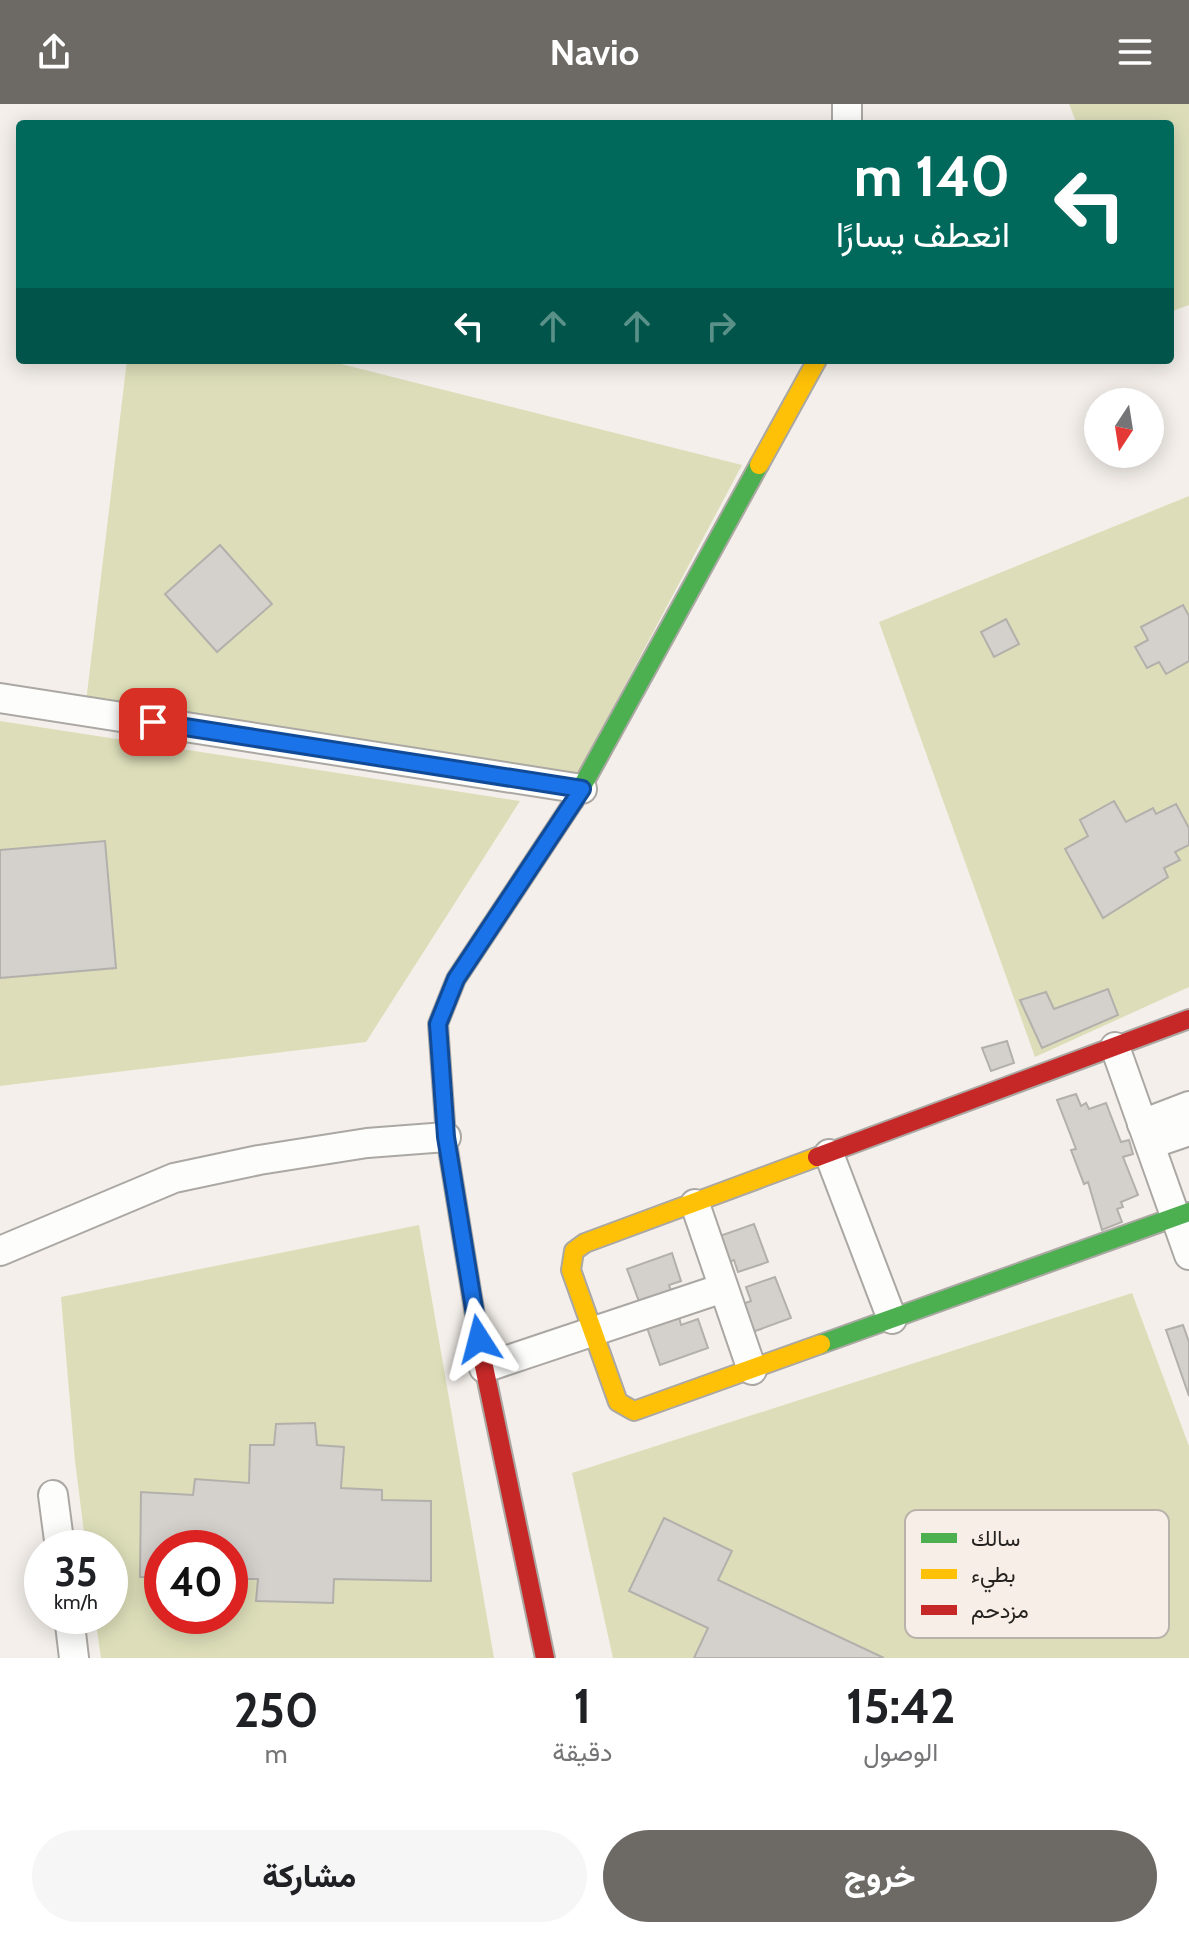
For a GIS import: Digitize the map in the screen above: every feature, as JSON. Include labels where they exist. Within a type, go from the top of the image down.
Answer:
[{"type":"street","points":[[545,1658],[484,1368],[446,1137],[438,1024],[456,979],[582,789],[815,364]]},
{"type":"street","points":[[0,698],[582,789]]},
{"type":"street","points":[[1182,1214],[634,1411],[618,1402],[571,1270],[574,1251],[585,1243],[1189,1019]]},
{"type":"street","points":[[1115,1047],[1146,1134],[1182,1214],[1189,1255]]},
{"type":"street","points":[[1146,1134],[1189,1106]]},
{"type":"street","points":[[1146,1134],[1189,1131]]},
{"type":"street","points":[[0,1251],[174,1178],[259,1160],[367,1143],[446,1137]]},
{"type":"street","points":[[829,1154],[892,1319]]},
{"type":"street","points":[[695,1204],[752,1370]]},
{"type":"street","points":[[484,1368],[723,1288]]},
{"type":"street","points":[[53,1495],[58,1530]]},
{"type":"street","points":[[71,1634],[74,1658]]},
{"type":"green space","points":[[1069,104],[1189,104],[1189,305],[1174,311],[1174,120],[1075,120]]},
{"type":"green space","points":[[127,364],[341,364],[742,465],[574,781],[86,702]]},
{"type":"green space","points":[[1189,496],[1189,987],[1035,1057],[879,622]]},
{"type":"green space","points":[[0,721],[520,801],[366,1042],[0,1086]]},
{"type":"green space","points":[[419,1225],[494,1658],[101,1658],[98,1634],[128,1634],[128,1530],[84,1530],[61,1297]]},
{"type":"green space","points":[[1132,1293],[1189,1446],[1189,1658],[613,1658],[572,1473]]},
{"type":"building","points":[[220,545],[272,604],[217,652],[165,594]]},
{"type":"building","points":[[1183,605],[1189,616],[1189,661],[1166,674],[1159,662],[1147,668],[1135,647],[1148,640],[1141,627]]},
{"type":"building","points":[[1006,619],[1019,644],[994,657],[981,632]]},
{"type":"building","points":[[1114,801],[1126,822],[1153,808],[1156,814],[1176,804],[1189,828],[1189,845],[1175,852],[1180,860],[1164,868],[1168,877],[1103,918],[1065,849],[1088,836],[1080,820]]},
{"type":"building","points":[[105,841],[116,968],[0,978],[0,850]]},
{"type":"building","points":[[1108,989],[1118,1015],[1042,1048],[1020,1000],[1046,992],[1054,1009]]},
{"type":"building","points":[[1007,1041],[1014,1063],[991,1071],[982,1048]]},
{"type":"building","points":[[1076,1094],[1081,1106],[1086,1103],[1089,1109],[1106,1103],[1121,1142],[1129,1140],[1133,1154],[1123,1157],[1138,1195],[1121,1202],[1123,1207],[1117,1209],[1122,1222],[1102,1230],[1088,1182],[1084,1184],[1071,1150],[1076,1149],[1057,1100]]},
{"type":"building","points":[[754,1224],[768,1262],[738,1272],[734,1260],[720,1265],[711,1239]]},
{"type":"building","points":[[672,1253],[681,1281],[669,1285],[673,1296],[641,1307],[627,1269]]},
{"type":"building","points":[[775,1277],[791,1318],[747,1334],[736,1306],[751,1301],[746,1287]]},
{"type":"building","points":[[678,1313],[681,1325],[698,1319],[708,1348],[660,1365],[645,1322]]},
{"type":"building","points":[[1183,1325],[1189,1342],[1189,1396],[1166,1330]]},
{"type":"building","points":[[315,1423],[317,1445],[344,1447],[341,1488],[382,1490],[382,1500],[431,1501],[431,1581],[334,1579],[333,1603],[256,1601],[258,1579],[248,1579],[248,1530],[144,1530],[144,1577],[140,1577],[141,1492],[193,1495],[195,1479],[249,1483],[250,1445],[274,1445],[276,1424]]},
{"type":"building","points":[[664,1518],[732,1551],[718,1580],[884,1658],[694,1658],[708,1628],[629,1591]]},
{"type":"traffic: fast","points":[[574,801],[759,465]]},
{"type":"traffic: fast","points":[[821,1344],[1189,1212]]},
{"type":"traffic: slow","points":[[759,465],[815,364]]},
{"type":"traffic: slow","points":[[481,1352],[446,1137],[438,1024],[456,979],[574,801]]},
{"type":"traffic: slow","points":[[817,1157],[585,1243],[574,1251],[571,1270],[618,1402],[634,1411],[821,1344]]},
{"type":"traffic: jam","points":[[817,1157],[1189,1019]]},
{"type":"traffic: jam","points":[[481,1352],[545,1658]]},
{"type":"route","points":[[153,722],[582,789],[456,979],[438,1024],[446,1137],[479,1339]]}]
